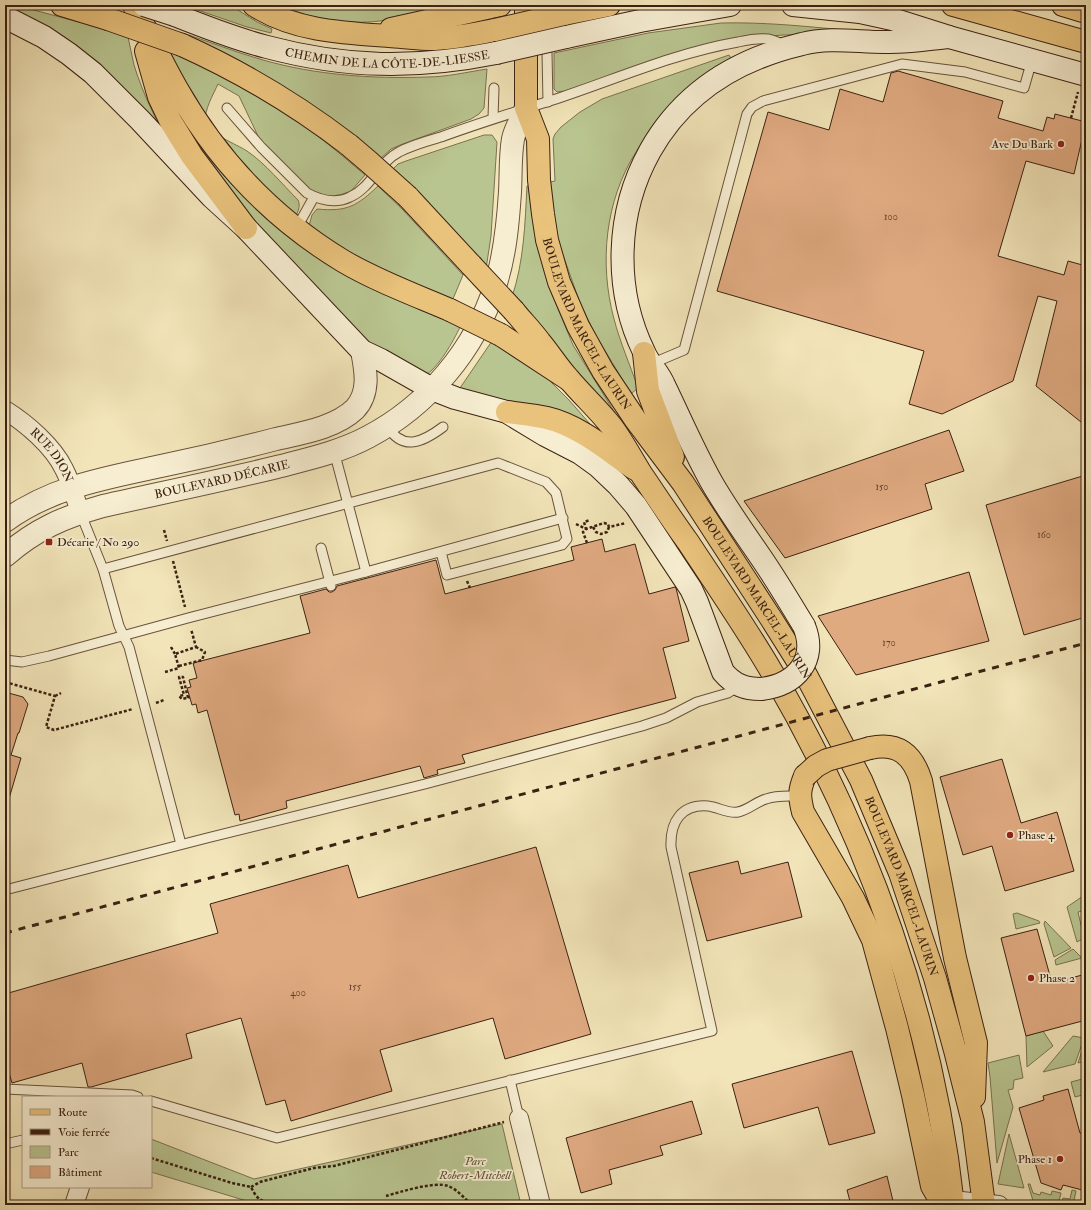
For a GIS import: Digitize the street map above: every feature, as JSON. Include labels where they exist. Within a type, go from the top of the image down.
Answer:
[{"type":"main road","points":[[62,5],[108,19],[182,45],[216,61],[260,84],[296,106],[349,145],[408,197],[514,311],[540,341],[568,378]]},
{"type":"main road","points":[[254,5],[274,15],[305,26],[335,32],[434,39],[495,30],[555,10],[609,5]]},
{"type":"main road","points":[[366,34],[500,5]]},
{"type":"main road","name":"BOULEVARD MARCEL-LAURIN","points":[[526,5],[526,108],[538,139],[539,180],[547,240],[559,282],[578,326],[603,371],[635,419],[683,483],[772,620],[804,671],[861,780],[900,872],[921,933],[955,1050],[973,1122],[989,1204]]},
{"type":"main road","name":"CHEMIN DE LA CÔTE-DE-LIESSE","points":[[138,6],[175,16],[267,47],[324,59],[376,64],[414,64],[455,60],[496,53],[640,21],[730,5]]},
{"type":"main road","points":[[793,5],[875,15],[1032,60],[1082,83]]},
{"type":"main road","points":[[953,5],[1086,42]]},
{"type":"main road","points":[[1063,5],[1086,12]]},
{"type":"main road","points":[[138,6],[176,88],[211,141],[251,190],[282,218],[323,248],[360,270],[450,310],[501,335],[568,378]]},
{"type":"main road","points":[[138,6],[159,97],[164,109],[192,156],[246,228]]},
{"type":"main road","points":[[5,17],[44,37],[70,54],[93,73],[136,116],[212,197],[246,228],[362,351],[432,389],[455,398],[507,412],[548,418],[574,429],[596,442],[642,474]]},
{"type":"main road","points":[[507,412],[545,435],[580,453],[608,474],[628,496],[691,589],[723,672],[728,679],[737,685],[750,689],[761,689],[783,684],[794,677],[805,663],[808,648],[807,634],[804,626],[713,485],[688,437],[663,382],[648,358],[631,316],[624,281],[622,247],[629,202],[646,158],[667,124],[681,108],[699,92],[719,77],[742,65],[790,47],[821,41],[847,40],[886,42],[950,37]]},
{"type":"main road","name":"BOULEVARD DÉCARIE","points":[[5,556],[26,540],[47,527],[80,512],[253,473],[334,451],[367,437],[387,426],[413,407],[432,389],[456,361],[469,342],[481,321],[495,286],[506,240],[513,138],[526,108]]},
{"type":"main road","points":[[5,521],[42,499],[96,480],[254,445],[301,433],[334,422],[354,409],[364,393],[366,374],[362,351]]},
{"type":"main road","points":[[648,358],[648,391],[683,483]]},
{"type":"main road","name":"BOULEVARD MARCEL-LAURIN","points":[[568,378],[611,426],[736,615],[774,675],[837,795],[856,839],[898,953],[924,1042],[945,1142],[949,1203]]},
{"type":"main road","points":[[949,1203],[932,1186],[897,1028],[873,940],[853,898],[803,812],[802,786],[816,766],[828,760],[870,748],[888,746],[907,755],[918,770],[958,972],[976,1043],[973,1122]]},
{"type":"street","name":"RUE DION","points":[[5,410],[28,427],[48,446],[64,468],[80,512]]},
{"type":"street","points":[[512,1120],[541,1205]]},
{"type":"street","points":[[74,1205],[80,1188]]},
{"type":"street","points":[[949,1203],[989,1204]]},
{"type":"lane","points":[[548,102],[555,10]]},
{"type":"lane","points":[[227,108],[261,148],[298,186],[314,197],[334,201],[350,198],[361,190],[395,155],[400,152],[493,118],[548,102],[675,58],[725,44],[739,41],[768,39],[790,47]]},
{"type":"lane","points":[[648,358],[684,350],[747,114],[756,103],[902,64],[965,72],[1024,88],[1032,60]]},
{"type":"lane","points":[[493,118],[494,88]]},
{"type":"lane","points":[[296,229],[314,197]]},
{"type":"lane","points":[[387,426],[392,434],[399,439],[416,441],[428,438],[444,427]]},
{"type":"lane","points":[[334,451],[366,572]]},
{"type":"lane","points":[[103,569],[498,463],[546,482],[556,493],[567,539],[562,545],[447,575],[441,552]]},
{"type":"lane","points":[[80,512],[103,569],[118,626],[129,647],[181,844]]},
{"type":"lane","points":[[5,660],[29,662],[188,618],[331,584],[366,572],[563,518]]},
{"type":"lane","points":[[321,548],[331,584]]},
{"type":"lane","points":[[5,890],[181,844],[425,784],[642,726],[666,718],[698,702],[728,693],[737,685]]},
{"type":"lane","points":[[152,1101],[277,1138],[712,1031],[671,847],[671,838],[676,819],[681,813],[692,808],[708,806],[730,812],[738,812],[766,798],[782,796],[802,786]]},
{"type":"lane","points":[[510,1080],[512,1120]]},
{"type":"lane","points":[[5,1089],[135,1096]]},
{"type":"lane","points":[[5,1144],[22,1140]]},
{"type":"path","points":[[1072,118],[1082,83]]},
{"type":"path","points":[[587,543],[583,532],[586,529],[584,522],[590,520]]},
{"type":"path","points":[[586,529],[606,523],[609,527]]},
{"type":"path","points":[[609,527],[630,523]]},
{"type":"path","points":[[593,527],[596,532],[601,534],[607,532],[609,527]]},
{"type":"path","points":[[164,530],[196,647],[205,652],[202,660],[179,666],[179,668],[165,672]]},
{"type":"path","points":[[467,580],[470,588]]},
{"type":"path","points":[[171,647],[179,666]]},
{"type":"path","points":[[175,654],[196,647]]},
{"type":"path","points":[[180,677],[183,677],[189,697],[182,699],[179,696],[184,695],[180,677]]},
{"type":"path","points":[[5,682],[55,696],[61,693]]},
{"type":"path","points":[[55,696],[46,727],[54,730],[164,700]]},
{"type":"path","points":[[152,1158],[232,1183],[251,1187],[260,1182],[296,1172],[342,1164],[512,1120]]},
{"type":"path","points":[[386,1196],[439,1184],[448,1186],[455,1190],[472,1205]]},
{"type":"path","points":[[251,1187],[256,1197],[260,1200],[275,1205]]},
{"type":"green space","points":[[5,5],[15,5],[128,37],[134,65],[142,87],[172,151],[5,10]]},
{"type":"green space","points":[[183,5],[230,5],[257,22],[272,29],[271,33],[247,27]]},
{"type":"green space","points":[[281,5],[458,5],[400,18],[380,21],[355,22],[329,20],[304,14]]},
{"type":"green space","points":[[721,23],[768,24],[844,30],[843,34],[783,35],[746,38],[656,61],[564,91],[557,92],[554,89],[554,53],[648,33]]},
{"type":"green space","points":[[180,32],[263,60],[303,69],[344,75],[434,77],[487,69],[484,108],[479,114],[471,119],[400,145],[391,149],[380,159],[182,39]]},
{"type":"green space","points":[[164,49],[226,79],[271,104],[296,120],[336,150],[365,175],[351,191],[333,198],[320,196],[309,190],[273,155],[258,136],[239,96],[218,84],[209,102],[205,117],[208,126],[217,134],[254,156],[298,200],[299,208],[297,213],[292,219],[288,217],[252,185],[220,149],[191,104]]},
{"type":"green space","points":[[729,55],[732,60],[674,103],[657,120],[636,152],[617,191],[611,212],[608,233],[606,254],[607,276],[609,298],[614,319],[638,388],[631,394],[595,334],[580,303],[556,235],[550,182],[555,181],[553,139],[561,127],[580,112],[602,99]]},
{"type":"green space","points":[[484,135],[492,135],[497,142],[491,236],[486,269],[392,170],[398,164]]},
{"type":"green space","points":[[194,139],[246,200],[276,227],[308,251],[374,286],[460,327],[450,346],[435,367],[424,376],[379,354],[234,205]]},
{"type":"green space","points":[[378,186],[403,210],[463,275],[450,306],[384,275],[309,226],[312,215],[317,209],[327,210],[351,206],[364,198]]},
{"type":"green space","points":[[527,186],[529,186],[537,241],[552,294],[573,345],[615,413],[611,415],[512,297],[519,270],[525,228]]},
{"type":"green space","points":[[492,341],[547,378],[568,399],[605,441],[460,388]]},
{"type":"green space","points":[[1086,894],[1086,910],[1078,912],[1084,938],[1077,942],[1067,907]]},
{"type":"green space","points":[[1017,913],[1039,921],[1040,923],[1016,929],[1013,914]]},
{"type":"green space","points":[[1045,921],[1071,948],[1054,957],[1044,924]]},
{"type":"green space","points":[[1073,949],[1082,958],[1056,965],[1055,960]]},
{"type":"green space","points":[[1043,1031],[1053,1046],[1027,1067],[1026,1036]]},
{"type":"green space","points":[[1073,1036],[1084,1038],[1075,1064],[1043,1072]]},
{"type":"green space","points":[[1086,1038],[1086,1061],[1078,1063]]},
{"type":"green space","points":[[1019,1055],[1023,1078],[1014,1080],[1013,1089],[1008,1090],[1013,1107],[997,1163],[988,1063]]},
{"type":"green space","points":[[1086,1078],[1086,1094],[1075,1097],[1071,1082]]},
{"type":"green space","name":"Parc Robert-Mitchell","points":[[502,1124],[521,1205],[260,1205],[152,1172],[152,1139],[254,1179]]},
{"type":"green space","points":[[1009,1134],[1024,1188],[998,1184]]},
{"type":"green space","points":[[1028,1184],[1030,1184],[1033,1193],[1040,1195],[1041,1192],[1051,1195],[1052,1191],[1061,1193],[1058,1205],[1034,1204]]},
{"type":"green space","points":[[1072,1190],[1076,1191],[1073,1205],[1061,1205],[1063,1198],[1070,1199]]},
{"type":"building","points":[[898,71],[1003,101],[998,118],[1043,131],[1047,117],[1054,119],[1055,114],[1086,122],[1074,174],[1026,161],[998,256],[1064,275],[1068,261],[1086,266],[1086,426],[1036,386],[1057,301],[1038,296],[1013,381],[942,414],[909,404],[924,351],[717,291],[768,112],[829,130],[840,89],[883,102],[891,73]]},
{"type":"building","points":[[949,430],[964,471],[925,484],[932,509],[785,558],[744,501]]},
{"type":"building","points":[[1086,475],[1086,617],[1024,635],[986,505]]},
{"type":"building","points":[[602,539],[605,552],[635,544],[649,594],[676,588],[689,641],[663,648],[676,698],[462,755],[465,763],[437,770],[438,774],[424,778],[420,766],[286,801],[287,808],[240,821],[239,814],[235,815],[207,710],[198,713],[196,704],[192,705],[187,688],[191,687],[189,680],[197,678],[193,663],[310,633],[300,596],[326,589],[329,592],[332,592],[337,586],[436,560],[445,594],[574,560],[571,547]]},
{"type":"building","points":[[969,572],[989,641],[856,675],[818,616]]},
{"type":"building","points":[[5,692],[23,697],[28,704],[11,755],[21,758],[8,802],[5,801]]},
{"type":"building","name":"Phase 4","points":[[1002,759],[1021,823],[1057,812],[1074,871],[1005,891],[992,846],[963,855],[940,777]]},
{"type":"building","points":[[536,847],[591,1034],[505,1059],[493,1018],[380,1050],[392,1091],[291,1121],[285,1100],[266,1105],[241,1018],[186,1034],[192,1058],[91,1087],[88,1087],[82,1063],[12,1083],[5,1059],[5,994],[218,933],[210,904],[348,865],[358,898]]},
{"type":"building","points":[[738,861],[741,874],[788,862],[802,917],[707,941],[689,873]]},
{"type":"building","name":"Phase 2","points":[[1037,929],[1052,983],[1086,974],[1086,1020],[1026,1036],[1001,938]]},
{"type":"building","points":[[852,1051],[875,1133],[829,1145],[818,1107],[744,1128],[732,1084]]},
{"type":"building","name":"Phase 1","points":[[1068,1089],[1080,1133],[1086,1135],[1086,1191],[1063,1185],[1061,1190],[1041,1183],[1019,1108],[1044,1100],[1043,1096]]},
{"type":"building","points":[[692,1101],[702,1134],[660,1146],[663,1155],[609,1170],[612,1184],[581,1193],[566,1138]]},
{"type":"building","points":[[887,1176],[894,1205],[851,1205],[847,1190]]},
{"type":"railway","points":[[5,933],[1086,643]]},
{"type":"place","name":"Ave Du Bark","points":[[1061,144]]},
{"type":"place","name":"Décarie / No 290","points":[[49,542]]},
{"type":"place","name":"Phase 4","points":[[1010,835]]},
{"type":"place","name":"Phase 2","points":[[1031,978]]},
{"type":"place","name":"Phase 1","points":[[1060,1159]]}]
